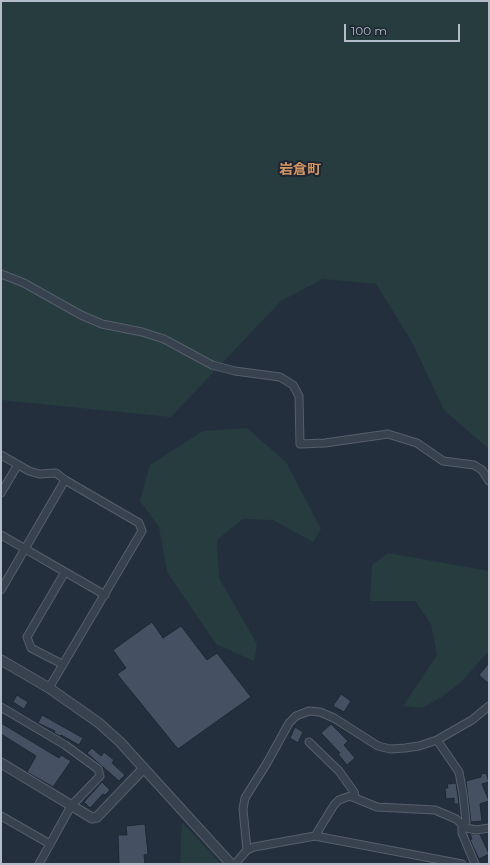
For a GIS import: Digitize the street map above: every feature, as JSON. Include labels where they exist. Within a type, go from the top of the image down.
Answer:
[{"type":"street","points":[[1,274],[24,283],[88,318],[102,324],[142,332],[164,340],[212,365],[235,371],[280,377],[293,385],[299,396],[300,444],[326,443],[388,434],[417,443],[443,461],[474,465],[482,470],[489,481]]},
{"type":"street","points":[[1,455],[17,466],[39,474],[56,473],[65,480],[140,523],[142,531],[49,688]]},
{"type":"street","points":[[1,493],[17,466]]},
{"type":"street","points":[[1,590],[65,480]]},
{"type":"street","points":[[1,535],[105,595]]},
{"type":"street","points":[[62,664],[32,648],[27,637],[65,572]]},
{"type":"street","points":[[1,660],[49,688],[99,723],[120,742],[231,864]]},
{"type":"street","points":[[247,850],[243,808],[245,798],[267,763],[289,723],[296,716],[309,711],[320,712],[334,718],[373,743],[390,749],[419,746],[437,740],[472,720],[489,706]]},
{"type":"street","points":[[1,707],[65,745],[98,769],[100,776],[71,806],[39,864]]},
{"type":"street","points":[[437,740],[459,772],[464,794],[466,822],[462,833],[475,864]]},
{"type":"street","points":[[309,742],[339,771],[354,792],[354,796]]},
{"type":"street","points":[[1,763],[92,818],[97,817],[144,768]]},
{"type":"street","points":[[316,836],[339,800],[346,796],[354,796],[377,807],[435,810],[464,825],[466,828],[476,830],[489,828]]},
{"type":"street","points":[[1,816],[50,844]]},
{"type":"street","points":[[235,864],[247,850],[316,836],[462,864]]},
{"type":"green space","points":[[1,1],[489,1],[489,449],[444,410],[412,342],[376,284],[323,279],[281,301],[171,417],[1,400]]},
{"type":"green space","points":[[247,428],[286,462],[321,529],[313,542],[273,520],[243,519],[217,540],[219,578],[257,644],[254,661],[216,644],[167,572],[159,527],[140,501],[150,465],[203,431]]},
{"type":"green space","points":[[388,553],[489,571],[489,651],[461,682],[443,696],[422,708],[403,706],[437,655],[431,624],[415,601],[370,601],[372,565]]},
{"type":"green space","points":[[182,822],[221,864],[180,864]]},
{"type":"building","points":[[152,622],[163,638],[181,626],[207,660],[217,653],[251,697],[178,749],[117,674],[126,668],[113,650]]},
{"type":"building","points":[[489,663],[489,684],[479,675]]},
{"type":"building","points":[[341,694],[351,701],[344,712],[333,706]]},
{"type":"building","points":[[17,695],[28,702],[24,709],[13,702]]},
{"type":"building","points":[[42,715],[83,738],[79,745],[61,735],[60,736],[54,733],[55,731],[38,723]]},
{"type":"building","points":[[1,723],[59,758],[61,755],[71,761],[53,787],[27,772],[36,756],[1,734]]},
{"type":"building","points":[[331,724],[348,741],[344,745],[355,758],[347,765],[338,754],[340,753],[321,733]]},
{"type":"building","points":[[295,727],[303,732],[298,743],[290,738]]},
{"type":"building","points":[[92,748],[101,756],[104,752],[114,760],[112,763],[125,775],[119,781],[87,753]]},
{"type":"building","points":[[486,773],[489,782],[482,784],[489,801],[480,804],[482,821],[471,822],[466,781],[481,777],[481,774]]},
{"type":"building","points":[[102,782],[110,790],[105,795],[103,794],[90,808],[84,802]]},
{"type":"building","points":[[456,783],[459,804],[454,804],[454,798],[446,799],[445,788],[448,788],[447,784]]},
{"type":"building","points":[[145,824],[148,854],[144,855],[145,864],[119,864],[118,835],[127,835],[126,826]]},
{"type":"building","points":[[470,834],[480,834],[489,854],[479,859],[470,840],[472,839]]},
{"type":"district","name":"岩倉町","points":[[300,170]]}]
